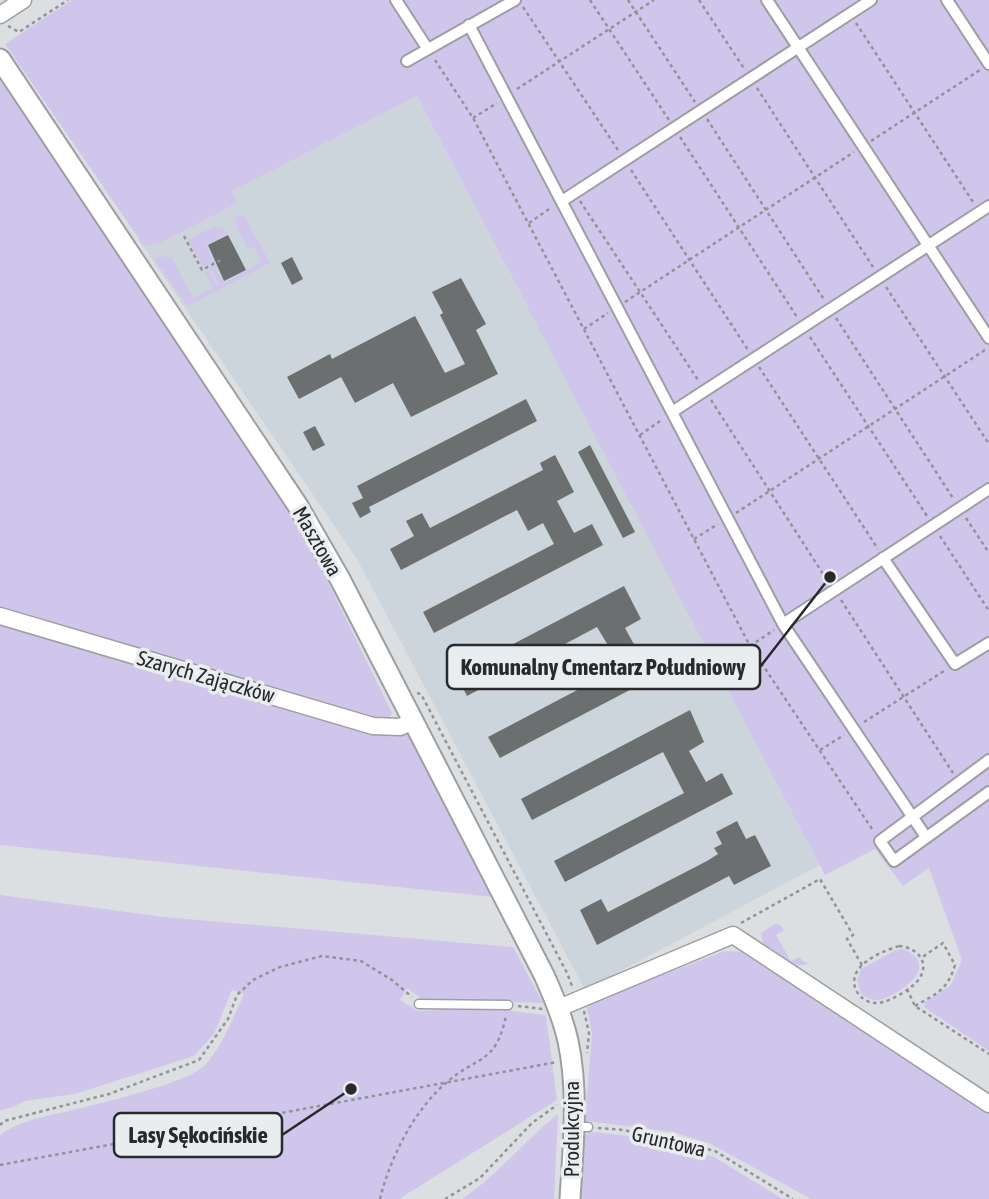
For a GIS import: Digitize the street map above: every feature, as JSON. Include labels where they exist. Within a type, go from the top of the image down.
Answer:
[{"type":"street","points":[[3,20],[23,0]]},
{"type":"street","points":[[396,0],[427,48]]},
{"type":"street","points":[[407,61],[517,0]]},
{"type":"street","points":[[767,0],[989,338]]},
{"type":"street","points":[[562,201],[871,0]]},
{"type":"street","points":[[947,0],[989,64]]},
{"type":"street","points":[[469,25],[783,624],[926,837]]},
{"type":"street","name":"Masztowa","points":[[0,59],[298,506],[340,579],[544,975],[552,1009],[570,1059]]},
{"type":"street","points":[[672,412],[984,209]]},
{"type":"street","points":[[783,624],[989,489]]},
{"type":"street","points":[[883,558],[955,664],[989,643]]},
{"type":"street","name":"Szarych Zajączków","points":[[0,616],[373,726],[400,727],[413,721]]},
{"type":"street","points":[[989,760],[880,841],[894,861],[989,792]]},
{"type":"street","points":[[552,1009],[733,935],[989,1104]]},
{"type":"street","name":"Produkcyjna","points":[[570,1059],[573,1094],[581,1127],[570,1199]]},
{"type":"lane","points":[[419,1004],[508,1005]]},
{"type":"path","points":[[3,20],[19,32],[68,0]]},
{"type":"path","points":[[517,0],[625,160],[883,558]]},
{"type":"path","points":[[590,0],[989,611]]},
{"type":"path","points":[[628,0],[989,553]]},
{"type":"path","points":[[473,118],[654,0]]},
{"type":"path","points":[[699,0],[989,444]]},
{"type":"path","points":[[850,14],[914,113],[984,209]]},
{"type":"path","points":[[427,48],[473,118],[750,646],[880,841]]},
{"type":"path","points":[[584,329],[989,64]]},
{"type":"path","points":[[575,193],[959,782]]},
{"type":"path","points":[[529,223],[562,201]]},
{"type":"path","points":[[184,236],[202,270],[221,261]]},
{"type":"path","points":[[694,539],[989,347]]},
{"type":"path","points":[[640,435],[672,412]]},
{"type":"path","points":[[750,646],[783,624]]},
{"type":"path","points":[[820,750],[955,664]]},
{"type":"path","points":[[411,692],[421,694],[579,1000]]},
{"type":"path","points":[[740,924],[820,879],[853,935],[847,939],[862,965]]},
{"type":"path","points":[[915,1006],[942,990],[951,978],[955,965],[943,943],[921,958]]},
{"type":"path","points":[[899,946],[918,952],[923,971],[918,980],[906,989],[883,1002],[873,1003],[863,1000],[856,992],[853,982],[862,965],[899,946]]},
{"type":"path","points":[[0,1125],[4,1121],[109,1094],[199,1060],[228,1019],[237,995],[253,980],[291,964],[322,956],[361,961],[392,980],[419,1004]]},
{"type":"path","points":[[906,989],[915,1006],[989,1054]]},
{"type":"path","points":[[380,1199],[386,1173],[413,1122],[447,1082],[489,1055],[501,1038],[508,1005],[552,1009]]},
{"type":"path","points":[[0,1165],[570,1059]]},
{"type":"path","points":[[445,1199],[480,1178],[532,1123],[573,1094]]},
{"type":"path","name":"Gruntowa","points":[[581,1127],[624,1130],[715,1152],[793,1199]]},
{"type":"shaded area","points":[[72,0],[989,0],[989,1051],[924,1007],[925,1002],[951,985],[962,960],[929,868],[903,886],[875,849],[825,875],[417,96],[232,191],[237,203],[162,242],[144,246],[5,44]]},
{"type":"shaded area","points":[[0,80],[190,361],[298,527],[392,713],[390,718],[373,720],[0,610]]},
{"type":"shaded area","points":[[417,96],[526,305],[529,305],[820,865],[585,990],[357,559],[138,239]]},
{"type":"shaded area","points":[[243,214],[270,263],[188,306],[154,260],[160,256],[172,258],[193,298],[213,288],[204,271],[208,269],[217,286],[219,285],[210,268],[214,266],[224,283],[262,262],[253,246],[248,249],[236,227],[236,218]]},
{"type":"shaded area","points":[[214,227],[228,233],[206,245],[214,262],[203,268],[188,239]]},
{"type":"shaded area","points":[[0,622],[410,736],[493,897],[0,845]]},
{"type":"shaded area","points":[[0,895],[164,917],[513,947],[543,1003],[422,999],[407,988],[400,1000],[418,1011],[488,1008],[546,1015],[557,1100],[399,1199],[0,1199],[0,1135],[31,1120],[162,1086],[197,1071],[218,1048],[244,994],[232,990],[214,1034],[194,1056],[75,1094],[25,1101],[0,1110]]},
{"type":"shaded area","points":[[775,924],[784,930],[776,935],[791,961],[799,957],[809,963],[791,964],[764,946],[761,934]]},
{"type":"shaded area","points":[[903,949],[914,955],[919,962],[915,977],[900,990],[879,1000],[861,994],[857,980],[861,969],[896,950]]},
{"type":"shaded area","points":[[725,951],[744,952],[989,1112],[989,1199],[811,1199],[711,1144],[673,1132],[585,1121],[592,1033],[586,1004]]},
{"type":"shaded area","points":[[558,1114],[554,1199],[462,1199],[487,1179]]},
{"type":"shaded area","points":[[593,1132],[638,1137],[714,1157],[783,1199],[581,1199],[584,1135]]},
{"type":"building","points":[[228,235],[246,270],[224,281],[208,245]]},
{"type":"building","points":[[292,257],[303,279],[292,285],[281,263]]},
{"type":"building","points":[[461,278],[486,324],[476,330],[498,374],[411,417],[393,383],[355,403],[341,377],[299,399],[287,377],[330,354],[332,359],[415,316],[445,373],[465,364],[440,315],[443,313],[432,292]]},
{"type":"building","points":[[526,399],[537,421],[369,507],[371,512],[360,518],[352,503],[363,498],[357,486]]},
{"type":"building","points":[[315,426],[325,445],[313,451],[303,432]]},
{"type":"building","points":[[590,445],[635,532],[623,538],[578,452]]},
{"type":"building","points":[[555,455],[574,492],[557,501],[574,533],[592,524],[603,545],[434,633],[423,612],[554,544],[543,523],[528,531],[517,510],[401,570],[390,549],[414,536],[406,521],[422,513],[430,528],[543,470],[540,463]]},
{"type":"building","points":[[624,586],[641,619],[625,628],[641,657],[657,649],[668,670],[500,758],[488,737],[621,667],[597,627],[467,696],[456,674]]},
{"type":"building","points":[[690,710],[704,742],[689,751],[706,782],[722,773],[733,794],[565,882],[554,861],[684,793],[663,752],[532,820],[521,799]]},
{"type":"building","points":[[737,821],[746,839],[755,835],[771,866],[734,885],[729,876],[597,945],[580,910],[601,899],[608,912],[707,861],[718,854],[714,848],[722,844],[716,832]]},
{"type":"place","name":"Komunalny Cmentarz Południowy","points":[[830,577]]},
{"type":"place","name":"Lasy Sękocińskie","points":[[351,1089]]}]
